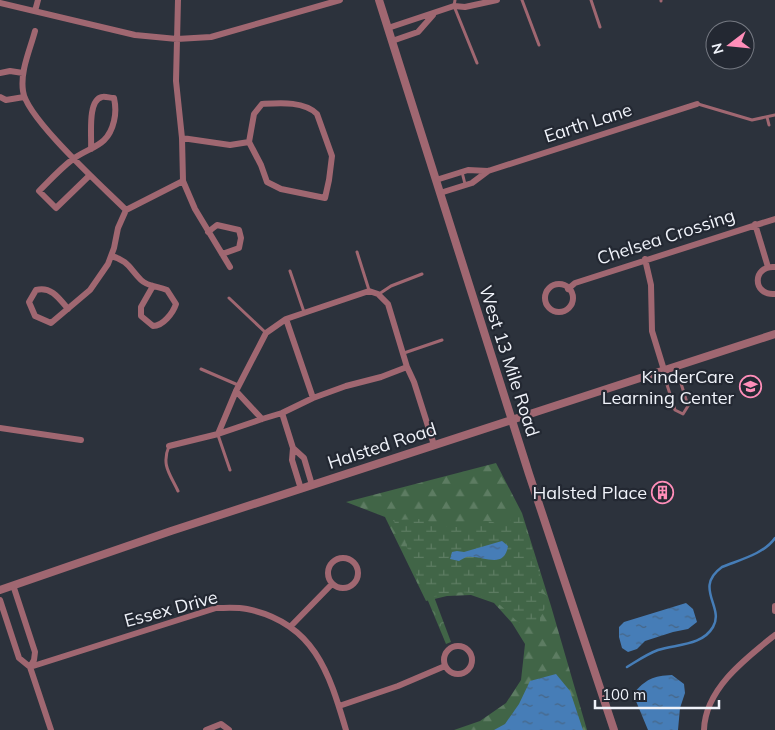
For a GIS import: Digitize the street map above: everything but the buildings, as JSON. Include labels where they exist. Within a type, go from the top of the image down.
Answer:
[{"type":"street","points":[[35,11],[38,0]]},
{"type":"street","points":[[178,0],[176,81],[182,138],[183,181],[195,209],[230,267]]},
{"type":"street","points":[[0,3],[135,35],[177,39],[211,36],[340,0]]},
{"type":"street","name":"West 13 Mile Road","points":[[379,0],[512,420],[614,730]]},
{"type":"street","points":[[388,28],[434,14],[455,3],[465,7],[497,0]]},
{"type":"street","points":[[392,41],[418,32],[434,14]]},
{"type":"street","points":[[35,31],[23,73],[24,97],[38,120],[126,210]]},
{"type":"street","points":[[0,73],[10,71],[23,73]]},
{"type":"street","points":[[0,98],[11,100],[24,97]]},
{"type":"street","points":[[90,175],[56,208],[39,191],[74,158],[91,149],[105,140],[112,129],[116,106],[114,98],[102,97],[96,100],[93,105],[91,115],[91,149]]},
{"type":"street","points":[[285,103],[313,110],[317,114],[332,156],[325,198],[281,189],[267,182],[261,165],[249,142],[254,114],[262,104],[285,103]]},
{"type":"street","name":"Earth Lane","points":[[436,180],[468,170],[488,170],[697,104]]},
{"type":"street","points":[[182,138],[230,145],[249,142]]},
{"type":"street","name":"Earth Lane","points":[[440,193],[472,183],[488,170]]},
{"type":"street","points":[[68,309],[49,289],[36,290],[29,302],[35,316],[51,323],[68,309],[90,290],[108,264],[118,228],[126,210],[183,181]]},
{"type":"street","name":"Chelsea Crossing","points":[[568,289],[575,283],[645,259],[775,219]]},
{"type":"street","points":[[208,232],[217,224],[239,230],[241,238],[239,248],[222,254]]},
{"type":"street","points":[[755,224],[772,267],[761,272],[758,276],[758,285],[764,292],[775,294]]},
{"type":"street","points":[[111,256],[119,258],[130,265],[142,281],[167,290],[176,304],[172,313],[156,326],[152,326],[141,316],[140,308],[152,286]]},
{"type":"street","points":[[645,259],[651,285],[650,322],[663,370]]},
{"type":"street","name":"Chelsea Crossing","points":[[560,284],[568,289],[572,301],[567,309],[554,312],[547,306],[545,297],[548,289],[560,284]]},
{"type":"street","points":[[218,434],[237,388],[266,333],[286,319],[369,291],[378,294],[388,304],[434,446]]},
{"type":"street","points":[[286,319],[313,398]]},
{"type":"street","name":"Halsted Road","points":[[0,590],[312,485],[775,334]]},
{"type":"street","points":[[170,446],[218,434],[282,413],[313,398],[407,367]]},
{"type":"street","points":[[237,388],[262,418]]},
{"type":"street","points":[[282,413],[293,448],[292,460],[300,489]]},
{"type":"street","points":[[0,428],[81,440]]},
{"type":"street","points":[[293,448],[304,458],[312,485]]},
{"type":"street","points":[[347,558],[355,564],[358,574],[354,584],[346,589],[341,589],[332,584],[327,575],[327,570],[333,561],[347,558]]},
{"type":"street","points":[[290,627],[332,584]]},
{"type":"street","points":[[13,586],[35,652],[34,660],[30,667]]},
{"type":"street","points":[[0,600],[19,658],[30,667],[51,730]]},
{"type":"street","points":[[775,606],[775,611]]},
{"type":"street","name":"Essex Drive","points":[[30,667],[216,608],[245,608],[268,615],[290,627],[311,645],[326,668],[346,730]]},
{"type":"street","points":[[704,730],[710,706],[723,683],[743,660],[775,635]]},
{"type":"street","points":[[461,646],[469,651],[471,664],[465,671],[456,673],[448,670],[445,666],[444,657],[452,647],[461,646]]},
{"type":"street","points":[[339,706],[398,686],[445,666]]},
{"type":"street","points":[[206,730],[221,724],[229,730]]},
{"type":"lane","points":[[522,0],[539,44]]},
{"type":"lane","points":[[591,0],[600,27]]},
{"type":"lane","points":[[455,3],[477,63]]},
{"type":"lane","points":[[697,104],[752,120],[775,115]]},
{"type":"lane","points":[[766,117],[768,125]]},
{"type":"lane","points":[[462,172],[466,185]]},
{"type":"lane","points":[[357,252],[369,291]]},
{"type":"lane","points":[[290,271],[304,312]]},
{"type":"lane","points":[[378,294],[391,286],[422,274]]},
{"type":"lane","points":[[229,298],[266,333]]},
{"type":"lane","points":[[403,353],[442,340]]},
{"type":"lane","points":[[663,370],[674,410],[682,414],[688,406],[676,366]]},
{"type":"lane","points":[[201,369],[237,388]]},
{"type":"lane","points":[[218,434],[230,470]]},
{"type":"lane","points":[[170,446],[164,457],[178,491]]},
{"type":"green space","points":[[496,463],[522,513],[587,730],[454,730],[480,721],[506,703],[521,680],[525,644],[512,623],[494,603],[471,595],[447,596],[426,601],[385,517],[346,502]]},
{"type":"green space","points":[[517,512],[521,514],[532,549],[533,562],[540,575],[541,593],[546,595],[549,601],[540,617],[540,622],[535,626],[528,626],[518,622],[497,603],[474,594],[460,592],[428,596],[422,590],[414,569],[413,554],[407,548],[405,540],[393,520],[422,519],[438,525],[451,527],[469,527],[478,522],[486,521],[493,522],[499,526],[509,526],[512,515]]},
{"type":"green space","points":[[433,594],[451,642],[446,644],[426,596]]},
{"type":"water","points":[[502,541],[508,546],[506,554],[497,560],[472,557],[466,557],[459,561],[450,559],[452,552],[464,552]]},
{"type":"water","points":[[686,603],[693,609],[697,622],[688,629],[645,641],[637,649],[628,652],[622,648],[619,627],[624,622]]},
{"type":"water","points":[[556,674],[570,691],[583,730],[494,730],[505,724],[519,704],[530,681]]},
{"type":"water","points":[[672,675],[684,684],[685,693],[680,708],[678,730],[648,730],[633,694],[650,679]]},
{"type":"waterway","points":[[627,667],[654,652],[696,641],[708,633],[716,620],[710,590],[710,582],[714,575],[722,567],[758,552],[775,538]]},
{"type":"place","name":"KinderCare Learning Center","points":[[750,387]]},
{"type":"place","name":"Halsted Place","points":[[663,493]]}]
